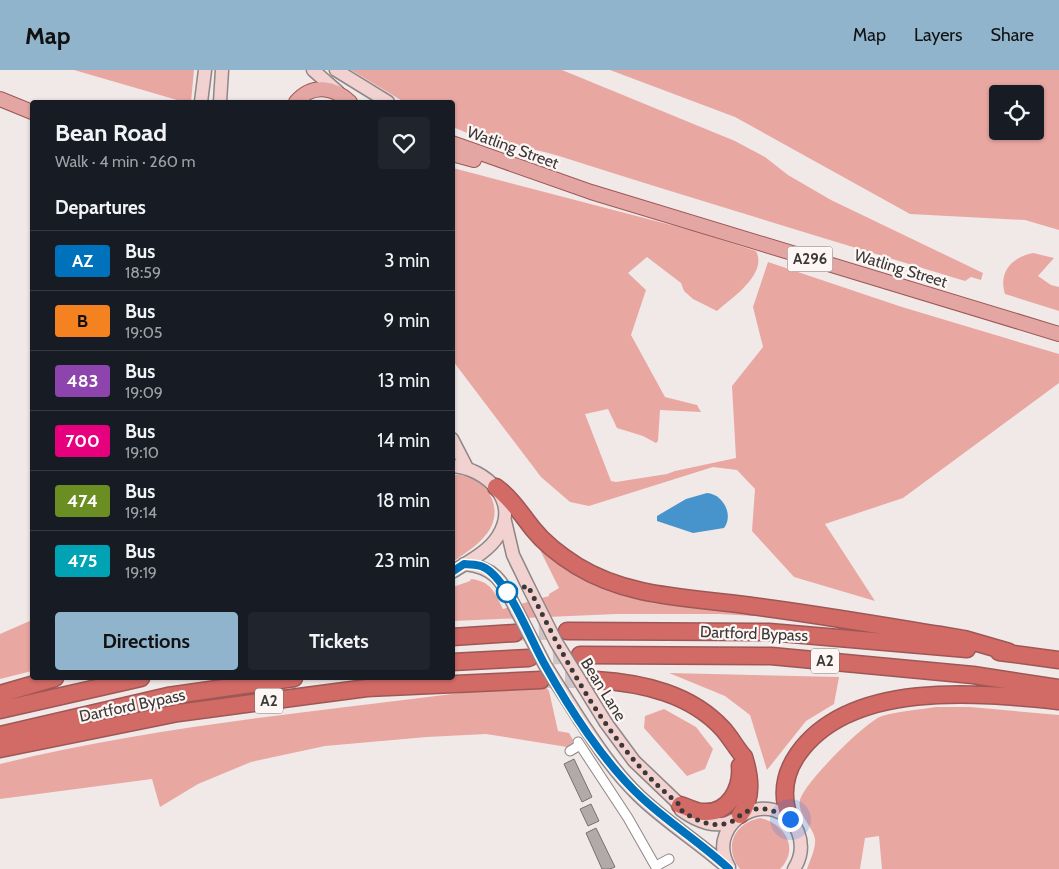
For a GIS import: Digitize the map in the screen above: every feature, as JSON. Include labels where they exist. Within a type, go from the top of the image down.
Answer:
[{"type":"highway","points":[[496,487],[509,497],[540,538],[591,574],[625,588],[655,595],[750,606],[940,634],[1009,652]]},
{"type":"highway","name":"Dartford Bypass","points":[[568,631],[769,632],[1009,652],[1059,660]]},
{"type":"highway","points":[[455,637],[515,633]]},
{"type":"highway","name":"Dartford Bypass","points":[[580,655],[771,656],[973,675],[1059,688]]},
{"type":"highway","points":[[455,662],[529,658]]},
{"type":"highway","points":[[0,694],[48,680]]},
{"type":"highway","name":"Dartford Bypass","points":[[0,710],[132,680]]},
{"type":"highway","name":"Dartford Bypass","points":[[0,735],[168,696],[280,680]]},
{"type":"highway","name":"A2","points":[[0,749],[178,713],[367,688],[541,680]]},
{"type":"highway","points":[[596,680],[646,687],[682,699],[716,722],[744,757],[749,780],[747,805],[737,818]]},
{"type":"highway","points":[[790,819],[785,797],[789,768],[807,744],[826,728],[847,716],[886,702],[926,696],[981,695],[1059,701]]},
{"type":"highway","points":[[680,805],[704,812],[717,810],[728,804],[740,780],[738,750]]},
{"type":"main road","points":[[202,100],[205,70]]},
{"type":"main road","points":[[220,100],[222,70]]},
{"type":"main road","points":[[313,70],[348,100]]},
{"type":"main road","points":[[336,70],[385,100]]},
{"type":"main road","points":[[298,100],[306,93],[317,89],[339,92],[357,100]]},
{"type":"main road","points":[[0,98],[30,111]]},
{"type":"main road","points":[[455,136],[488,151],[544,169],[562,183]]},
{"type":"main road","name":"Watling Street","points":[[455,144],[538,172],[562,183],[1059,334]]},
{"type":"main road","name":"Watling Street","points":[[455,155],[547,181],[562,183]]},
{"type":"main road","points":[[455,445],[467,468]]},
{"type":"main road","points":[[455,466],[467,468],[486,476],[496,487]]},
{"type":"main road","name":"Bean Lane","points":[[496,487],[505,516],[513,555],[556,642],[606,723],[639,766],[680,805],[685,813],[704,822],[725,824],[762,809],[778,812],[790,819]]},
{"type":"main road","points":[[455,570],[492,544],[502,530],[505,516]]},
{"type":"main road","points":[[464,564],[482,566],[502,583],[545,665],[600,752],[639,796],[667,821],[696,840],[730,869]]},
{"type":"main road","points":[[730,869],[724,857],[724,841],[737,818]]},
{"type":"main road","points":[[790,819],[801,845],[794,869]]},
{"type":"street","points":[[570,751],[579,743],[628,818],[656,868],[669,859]]},
{"type":"shaded area","points":[[74,70],[194,70],[191,100],[177,100]]},
{"type":"shaded area","points":[[351,70],[562,70],[735,141],[765,157],[788,175],[831,200],[983,273],[981,280],[971,277],[965,281],[546,152],[479,137],[455,128],[455,100],[401,100]]},
{"type":"shaded area","points":[[610,70],[1059,70],[1059,230],[1025,220],[910,214],[735,117]]},
{"type":"shaded area","points":[[455,169],[694,231],[756,251],[758,260],[753,277],[747,285],[717,311],[693,299],[684,291],[681,283],[647,257],[628,273],[646,290],[631,335],[665,397],[697,405],[701,412],[660,410],[658,441],[656,443],[643,436],[617,428],[608,409],[585,414],[611,481],[616,482],[667,474],[736,458],[732,386],[763,347],[753,307],[768,262],[902,307],[1059,354],[1059,383],[903,498],[825,524],[875,601],[794,577],[752,531],[755,489],[737,470],[713,467],[589,506],[570,502],[541,477],[455,364]]},
{"type":"shaded area","points":[[1033,253],[1054,258],[1038,276],[1051,285],[1059,287],[1059,311],[1005,294],[1003,279],[1008,267],[1019,258]]},
{"type":"shaded area","points":[[455,475],[472,478],[488,491],[492,499],[494,519],[487,534],[455,560]]},
{"type":"shaded area","points":[[538,546],[577,574],[619,593],[650,601],[651,603],[715,608],[790,618],[719,614],[616,614],[455,621],[455,586],[471,579],[488,585],[495,593],[503,609],[549,596],[549,594],[559,588]]},
{"type":"shaded area","points":[[30,621],[30,672],[0,679],[0,634]]},
{"type":"shaded area","points":[[669,673],[839,677],[834,704],[806,721],[767,770],[750,715],[725,696]]},
{"type":"shaded area","points":[[546,687],[549,691],[558,731],[569,733],[573,740],[572,744],[567,747],[486,734],[325,746],[251,762],[198,784],[160,807],[152,779],[0,799],[0,764],[61,750],[123,738],[248,719],[499,688]]},
{"type":"shaded area","points":[[936,707],[970,707],[1059,715],[1059,869],[882,869],[879,836],[865,838],[860,869],[807,869],[814,851],[815,839],[801,811],[800,800],[812,780],[850,740],[874,720],[888,714]]},
{"type":"shaded area","points":[[664,709],[696,727],[713,749],[705,769],[687,776],[644,728],[645,716]]},
{"type":"shaded area","points":[[760,818],[769,821],[783,831],[789,845],[786,861],[780,869],[740,869],[732,852],[734,837],[744,825]]},
{"type":"water","points":[[707,493],[718,497],[725,506],[728,517],[724,528],[693,533],[657,521],[657,516],[686,499]]},
{"type":"building","points":[[574,759],[592,797],[582,802],[564,764]]},
{"type":"building","points":[[591,804],[599,821],[588,826],[580,809]]},
{"type":"building","points":[[596,828],[615,867],[602,869],[586,833]]},
{"type":"tunnel","points":[[515,633],[565,631]]},
{"type":"tunnel","points":[[529,658],[578,655]]},
{"type":"tunnel","points":[[541,680],[594,680]]},
{"type":"bus line","name":"AZ","points":[[455,570],[464,564],[477,565],[482,566],[497,577],[508,594],[545,665],[600,752],[621,778],[639,796],[667,821],[696,840],[729,869]]},
{"type":"route","points":[[507,592],[528,586],[556,642],[610,729],[634,761],[666,794],[680,805],[681,810],[695,819],[718,824],[729,823],[740,815],[755,809],[778,812],[790,819]]}]
